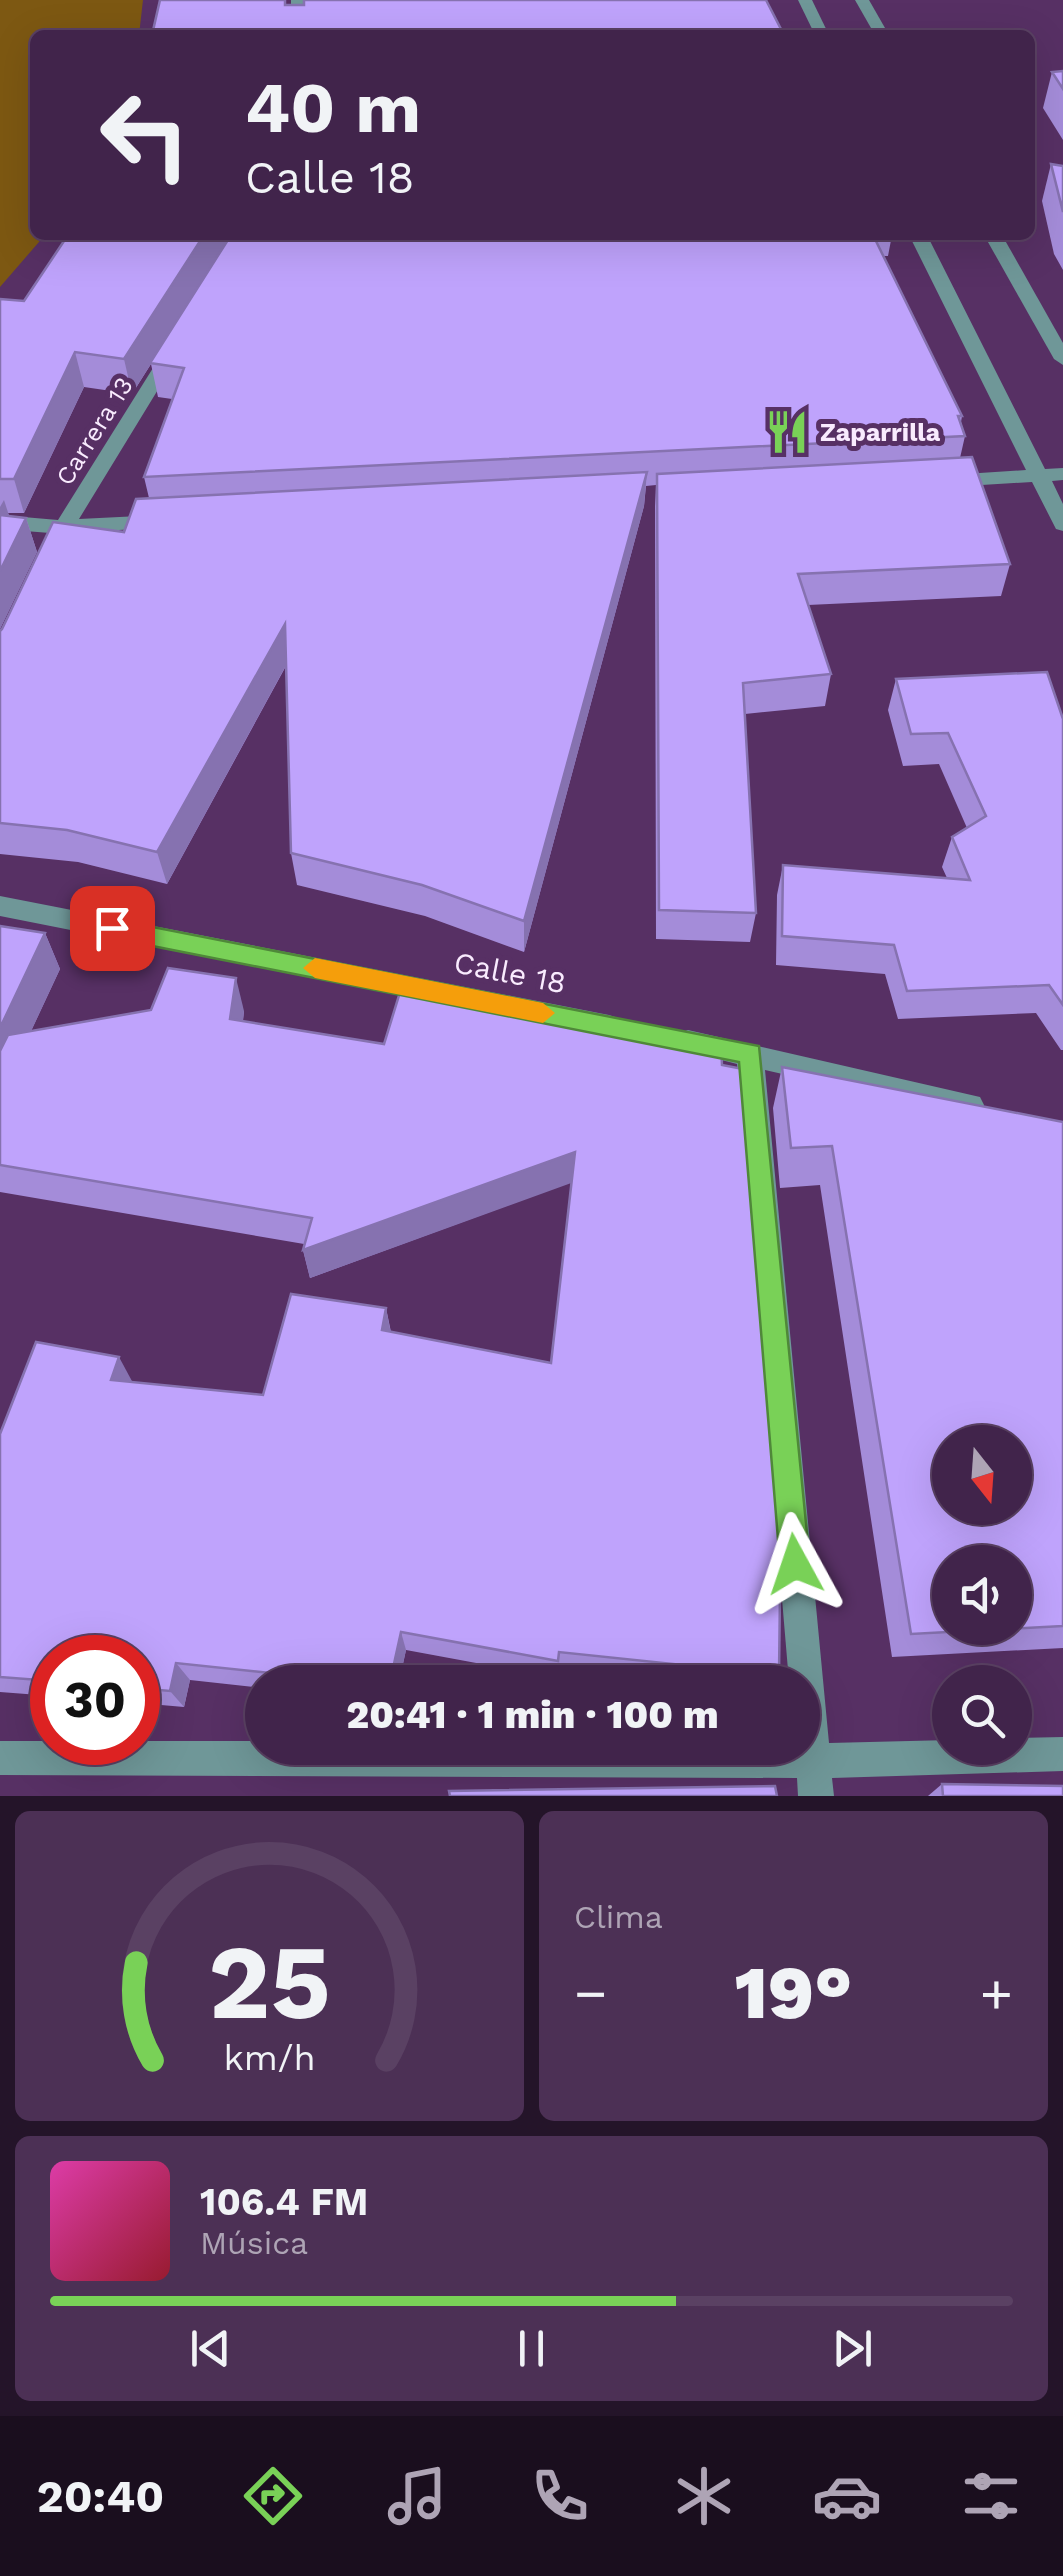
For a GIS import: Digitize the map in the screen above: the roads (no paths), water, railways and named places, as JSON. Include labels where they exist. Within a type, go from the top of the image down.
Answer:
[{"type":"street","points":[[298,0],[298,30]]},
{"type":"street","points":[[806,0],[820,30]]},
{"type":"street","points":[[862,0],[879,30]]},
{"type":"street","points":[[921,240],[1063,524]]},
{"type":"street","points":[[997,240],[1063,359]]},
{"type":"street","name":"Carrera 13","points":[[47,560],[63,527],[184,332]]},
{"type":"street","points":[[920,483],[1063,474]]},
{"type":"street","points":[[0,522],[63,527],[182,521]]},
{"type":"street","name":"Calle 18","points":[[0,906],[750,1054],[990,1109]]},
{"type":"street","points":[[750,1054],[804,1665]]},
{"type":"street","points":[[820,1761],[1063,1754]]},
{"type":"street","points":[[0,1758],[245,1759]]},
{"type":"street","points":[[812,1765],[816,1796]]},
{"type":"place","name":"Zaparrilla","points":[[787,432]]}]
